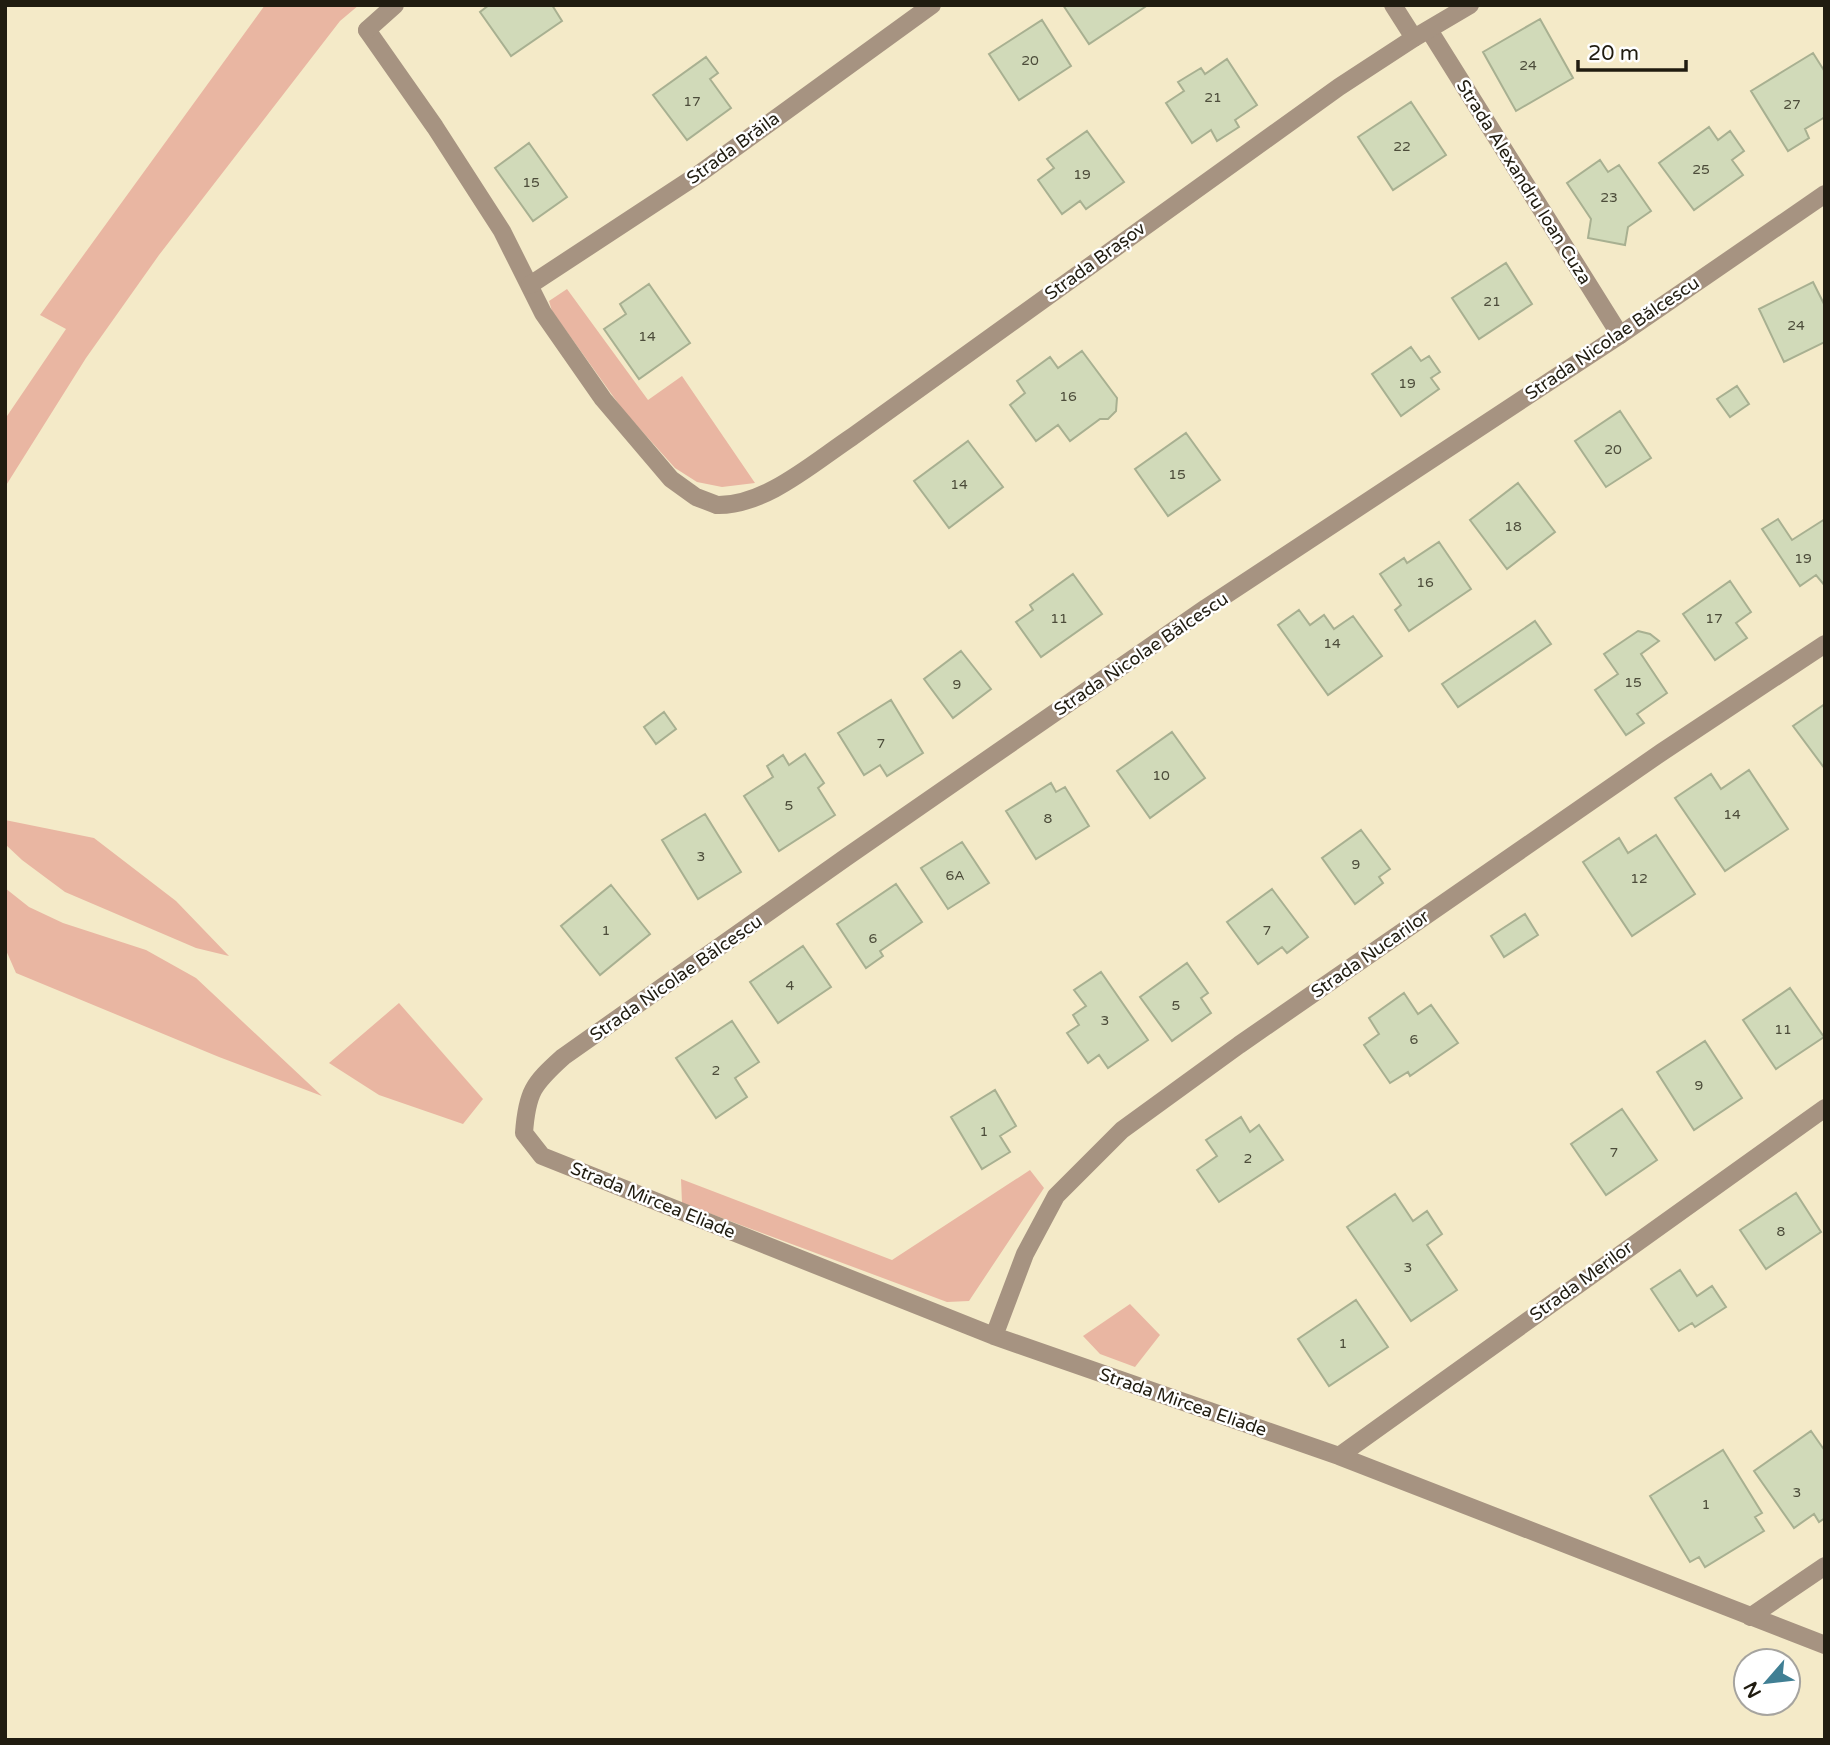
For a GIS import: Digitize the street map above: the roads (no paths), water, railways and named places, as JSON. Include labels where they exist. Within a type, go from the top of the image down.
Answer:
[{"type":"street","points":[[395,5],[367,30],[435,127],[502,231],[530,285]]},
{"type":"street","name":"Strada Brăila","points":[[530,285],[699,174],[932,5]]},
{"type":"street","name":"Strada Alexandru Ioan Cuza","points":[[1393,5],[1422,34],[1620,334]]},
{"type":"street","name":"Strada Brașov","points":[[530,285],[559,339],[620,419],[671,479],[695,497],[716,505],[735,505],[772,489],[852,437],[1339,87],[1470,5]]},
{"type":"street","name":"Strada Nicolae Bălcescu","points":[[542,1156],[524,1133],[526,1104],[540,1077],[563,1057],[1206,608],[1620,334],[1825,194]]},
{"type":"street","name":"Strada Nucarilor","points":[[994,1336],[1025,1254],[1056,1196],[1122,1130],[1239,1045],[1662,752],[1825,644]]},
{"type":"street","name":"Strada Merilor","points":[[1339,1456],[1825,1108]]},
{"type":"street","name":"Strada Mircea Eliade","points":[[542,1156],[994,1336],[1339,1456],[1825,1646]]},
{"type":"street","points":[[1751,1617],[1825,1566]]}]
